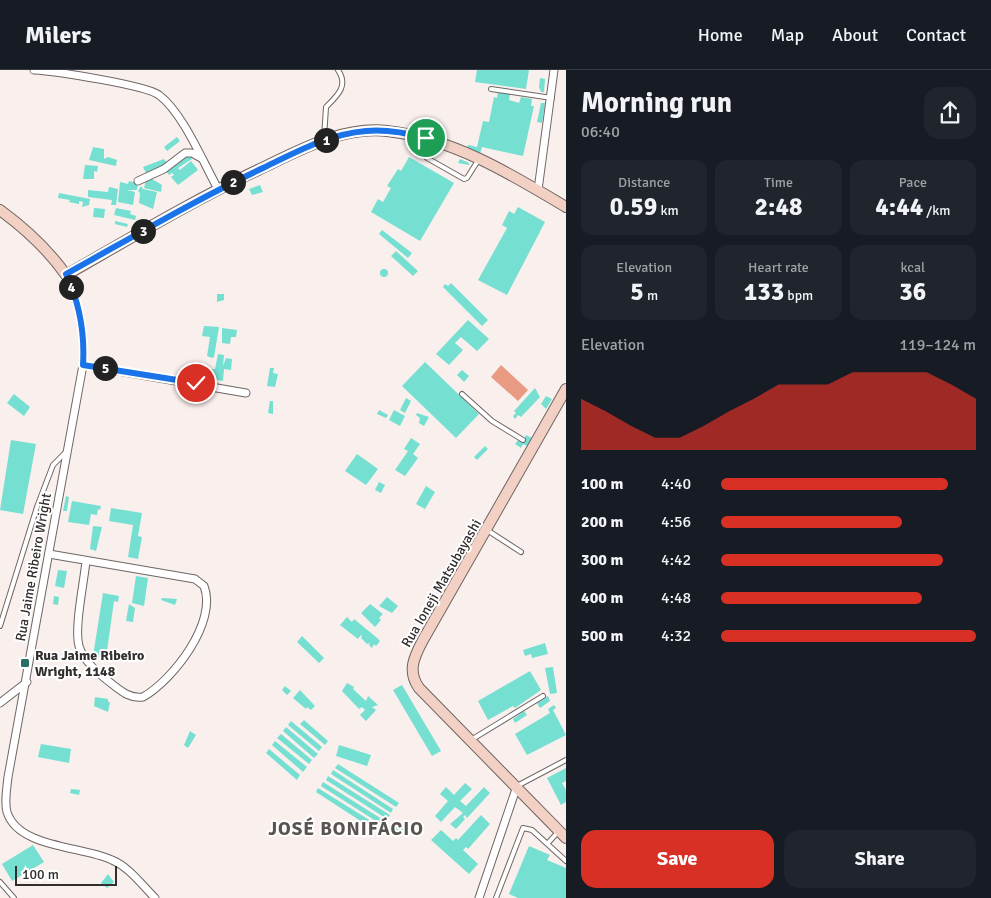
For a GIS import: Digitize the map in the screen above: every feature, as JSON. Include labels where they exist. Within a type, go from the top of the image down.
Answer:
[{"type":"main road","points":[[66,274],[218,189],[324,140],[357,132],[385,131],[444,144],[478,159],[538,190],[566,207]]},
{"type":"main road","name":"Rua Jaime Ribeiro Wright","points":[[0,210],[24,227],[48,251],[66,274]]},
{"type":"main road","name":"Rua Ioneji Matsubayashi","points":[[562,834],[419,688],[412,671],[412,661],[422,640],[487,530],[532,445],[566,390]]},
{"type":"street","points":[[34,70],[131,86],[154,92],[168,104],[178,118],[218,189]]},
{"type":"street","points":[[538,190],[552,98],[554,70]]},
{"type":"street","points":[[138,181],[164,169],[186,152],[201,158]]},
{"type":"street","name":"Rua Jaime Ribeiro Wright","points":[[66,274],[73,290],[83,326],[83,365],[6,792],[7,811],[19,830],[34,838],[99,854],[118,863],[155,898]]},
{"type":"street","points":[[83,365],[246,393]]},
{"type":"street","points":[[49,554],[195,579],[204,586],[208,602],[199,633],[172,671],[142,697],[130,695],[114,686],[92,667],[80,647],[78,630],[86,561]]},
{"type":"street","points":[[0,703],[27,682]]},
{"type":"street","points":[[479,898],[517,786]]},
{"type":"lane","points":[[324,140],[324,112],[342,88],[342,76],[338,70]]},
{"type":"lane","points":[[491,89],[552,98]]},
{"type":"lane","points":[[427,158],[464,179],[467,178],[478,159]]},
{"type":"lane","points":[[462,394],[492,421],[523,440]]},
{"type":"lane","points":[[0,626],[37,506],[55,462],[67,452]]},
{"type":"lane","points":[[487,530],[521,552]]},
{"type":"lane","points":[[471,740],[543,696]]},
{"type":"lane","points":[[517,786],[566,760]]},
{"type":"lane","points":[[496,898],[523,828],[532,830],[566,861]]},
{"type":"lane","points":[[548,843],[562,834]]},
{"type":"lane","points":[[0,882],[14,898]]},
{"type":"shaded area","points":[[501,365],[528,390],[518,401],[491,377]]},
{"type":"building","points":[[477,70],[529,70],[526,89],[475,82]]},
{"type":"building","points":[[540,78],[545,79],[544,92],[541,92],[539,87]]},
{"type":"building","points":[[498,92],[510,94],[509,100],[519,103],[521,97],[532,99],[531,106],[534,106],[523,156],[482,147],[480,154],[467,148],[468,145],[477,147],[483,121],[489,122],[494,97],[497,98]]},
{"type":"building","points":[[541,103],[545,103],[542,123],[537,122]]},
{"type":"building","points":[[177,137],[180,141],[167,151],[164,147]]},
{"type":"building","points":[[93,147],[104,149],[104,159],[108,157],[117,160],[116,166],[89,160]]},
{"type":"building","points":[[189,155],[192,159],[178,168],[180,170],[191,161],[198,170],[178,185],[171,177],[174,175],[172,173],[169,175],[166,171]]},
{"type":"building","points":[[409,157],[454,183],[420,241],[371,212],[378,199],[383,202],[391,188],[387,186],[398,169],[401,171]]},
{"type":"building","points":[[164,159],[167,163],[164,164],[165,167],[146,173],[143,167]]},
{"type":"building","points":[[460,159],[469,163],[469,165],[458,163]]},
{"type":"building","points":[[85,165],[98,166],[97,172],[94,171],[94,179],[83,179]]},
{"type":"building","points":[[152,179],[162,185],[161,192],[144,188],[146,180]]},
{"type":"building","points":[[129,181],[138,183],[137,190],[127,190],[135,192],[133,205],[118,202],[120,182],[128,184]]},
{"type":"building","points":[[260,185],[263,192],[252,195],[249,189]]},
{"type":"building","points":[[141,186],[143,189],[157,192],[153,209],[139,203],[140,193],[138,191]]},
{"type":"building","points":[[109,187],[118,189],[116,205],[111,205],[112,200],[88,197],[88,190],[108,192]]},
{"type":"building","points":[[59,193],[90,199],[89,205],[82,207],[83,202],[79,201],[79,204],[58,198]]},
{"type":"building","points":[[518,207],[545,222],[507,295],[478,280],[507,228],[502,225],[509,211],[514,214]]},
{"type":"building","points":[[94,208],[105,209],[104,218],[93,217]]},
{"type":"building","points":[[116,208],[131,211],[130,214],[136,216],[135,220],[114,215]]},
{"type":"building","points":[[115,221],[128,224],[127,227],[115,224]]},
{"type":"building","points":[[382,230],[412,253],[408,258],[379,234]]},
{"type":"building","points":[[396,251],[418,271],[413,276],[391,256]]},
{"type":"building","points":[[384,269],[388,273],[384,277],[380,273]]},
{"type":"building","points":[[451,283],[488,320],[482,326],[443,287],[445,284],[448,286]]},
{"type":"building","points":[[217,294],[224,294],[224,300],[217,302]]},
{"type":"building","points":[[468,320],[489,339],[477,351],[461,337],[455,343],[463,350],[449,365],[436,354]]},
{"type":"building","points":[[204,326],[219,327],[214,357],[212,358],[207,356],[210,337],[202,336]]},
{"type":"building","points":[[222,328],[237,330],[236,337],[231,337],[230,344],[222,343]]},
{"type":"building","points":[[218,354],[224,355],[223,366],[226,358],[232,359],[231,370],[224,369],[223,381],[212,379],[212,369],[215,369]]},
{"type":"building","points":[[425,362],[479,414],[456,438],[402,386]]},
{"type":"building","points":[[270,368],[274,368],[273,373],[278,374],[275,387],[267,386]]},
{"type":"building","points":[[462,370],[469,376],[464,382],[457,375]]},
{"type":"building","points":[[535,388],[540,397],[521,417],[518,415],[515,419],[513,416],[516,413],[514,411]]},
{"type":"building","points":[[14,394],[30,407],[24,416],[7,403]]},
{"type":"building","points":[[546,396],[552,399],[546,409],[541,404]]},
{"type":"building","points":[[406,398],[411,401],[405,413],[400,410]]},
{"type":"building","points":[[270,401],[273,401],[273,414],[268,413]]},
{"type":"building","points":[[379,410],[388,415],[386,418],[377,414]]},
{"type":"building","points":[[394,410],[405,416],[400,426],[389,420]]},
{"type":"building","points":[[417,413],[429,417],[424,426],[419,423],[420,418],[416,415]]},
{"type":"building","points":[[526,435],[532,438],[527,446],[523,444],[521,448],[515,444],[518,440],[522,442]]},
{"type":"building","points":[[411,438],[420,444],[413,454],[418,458],[405,476],[395,470],[408,451],[404,449]]},
{"type":"building","points":[[11,440],[36,444],[23,514],[0,510]]},
{"type":"building","points":[[485,446],[488,449],[477,460],[474,457]]},
{"type":"building","points":[[357,454],[378,469],[366,485],[345,471]]},
{"type":"building","points":[[379,482],[385,485],[381,493],[375,490]]},
{"type":"building","points":[[426,486],[435,492],[425,509],[416,504]]},
{"type":"building","points":[[66,496],[69,497],[67,511],[63,511]]},
{"type":"building","points":[[72,501],[101,506],[100,510],[98,509],[97,515],[91,514],[89,525],[68,522]]},
{"type":"building","points":[[111,508],[142,513],[138,536],[142,537],[138,559],[128,557],[133,525],[109,521]]},
{"type":"building","points":[[93,526],[102,527],[96,551],[90,549]]},
{"type":"building","points":[[58,570],[67,571],[64,588],[55,586]]},
{"type":"building","points":[[136,576],[148,578],[144,606],[132,603]]},
{"type":"building","points":[[103,593],[119,596],[118,602],[114,601],[106,658],[93,656]]},
{"type":"building","points":[[54,596],[59,597],[58,605],[53,604]]},
{"type":"building","points":[[387,597],[398,606],[392,613],[379,606]]},
{"type":"building","points":[[162,598],[177,599],[175,605],[161,600]]},
{"type":"building","points":[[129,604],[135,608],[133,622],[126,621]]},
{"type":"building","points":[[370,604],[383,614],[375,627],[361,613]]},
{"type":"building","points":[[347,617],[352,622],[354,619],[380,641],[376,646],[374,644],[372,648],[369,645],[370,643],[367,644],[361,638],[361,635],[358,639],[340,625]]},
{"type":"building","points":[[302,636],[324,658],[319,663],[297,642]]},
{"type":"building","points":[[545,643],[548,654],[532,658],[531,654],[525,656],[523,650]]},
{"type":"building","points":[[553,667],[557,693],[550,694],[545,668]]},
{"type":"building","points":[[530,671],[541,690],[515,708],[513,706],[488,720],[478,701]]},
{"type":"building","points":[[347,683],[354,687],[353,689],[366,701],[368,696],[378,705],[372,707],[376,710],[366,721],[360,715],[365,710],[362,707],[359,709],[342,691]]},
{"type":"building","points":[[402,685],[441,751],[432,756],[393,690]]},
{"type":"building","points":[[285,686],[291,691],[287,695],[282,690]]},
{"type":"building","points":[[300,690],[315,706],[311,710],[307,707],[306,709],[293,698]]},
{"type":"building","points":[[548,696],[550,701],[540,708],[537,703]]},
{"type":"building","points":[[95,697],[108,699],[108,702],[110,702],[108,712],[94,706]]},
{"type":"building","points":[[554,705],[556,708],[553,710],[566,735],[527,755],[515,734],[550,713],[548,709]]},
{"type":"building","points":[[524,711],[527,715],[515,723],[513,719]]},
{"type":"building","points":[[304,720],[328,741],[325,745],[300,724]]},
{"type":"building","points":[[291,721],[322,747],[319,751],[288,725]]},
{"type":"building","points":[[286,727],[318,754],[314,758],[283,731]]},
{"type":"building","points":[[190,731],[196,735],[188,748],[184,745]]},
{"type":"building","points":[[281,734],[312,760],[309,764],[277,738]]},
{"type":"building","points":[[275,741],[307,767],[303,772],[272,745]]},
{"type":"building","points":[[41,744],[71,749],[69,763],[38,757]]},
{"type":"building","points":[[339,745],[371,755],[367,766],[336,756]]},
{"type":"building","points":[[269,749],[300,775],[297,780],[266,753]]},
{"type":"building","points":[[338,764],[399,803],[396,807],[335,768]]},
{"type":"building","points":[[566,768],[566,781],[562,783],[566,790],[566,802],[561,805],[547,778]]},
{"type":"building","points":[[333,770],[393,809],[391,813],[331,774]]},
{"type":"building","points":[[328,776],[390,815],[387,819],[326,780]]},
{"type":"building","points":[[323,782],[385,821],[382,825],[321,786]]},
{"type":"building","points":[[465,783],[472,789],[460,801],[466,806],[484,787],[490,793],[467,818],[465,815],[463,817],[465,819],[456,829],[450,824],[463,813],[455,807],[441,822],[435,816],[448,801],[440,794],[446,787],[454,795]]},
{"type":"building","points":[[318,788],[379,826],[376,831],[316,792]]},
{"type":"building","points":[[71,789],[80,790],[79,795],[70,793]]},
{"type":"building","points":[[481,815],[490,824],[468,849],[466,847],[463,850],[478,864],[469,874],[431,840],[441,830],[453,841],[456,838],[458,840]]},
{"type":"building","points":[[393,821],[404,829],[399,836],[388,828]]},
{"type":"building","points":[[33,845],[44,862],[12,881],[2,864]]},
{"type":"building","points":[[529,846],[550,855],[547,860],[566,868],[566,898],[518,898],[509,894]]},
{"type":"building","points":[[108,874],[114,882],[107,888],[101,883]]},
{"type":"place","name":"Rua Jaime Ribeiro Wright, 1148","points":[[25,663]]},
{"type":"district","name":"JOSÉ BONIFÁCIO","points":[[346,828]]},
{"type":"route","points":[[196,383],[83,365],[83,326],[80,311],[66,274],[218,189],[310,145],[347,134],[367,131],[385,131],[426,138]]}]
